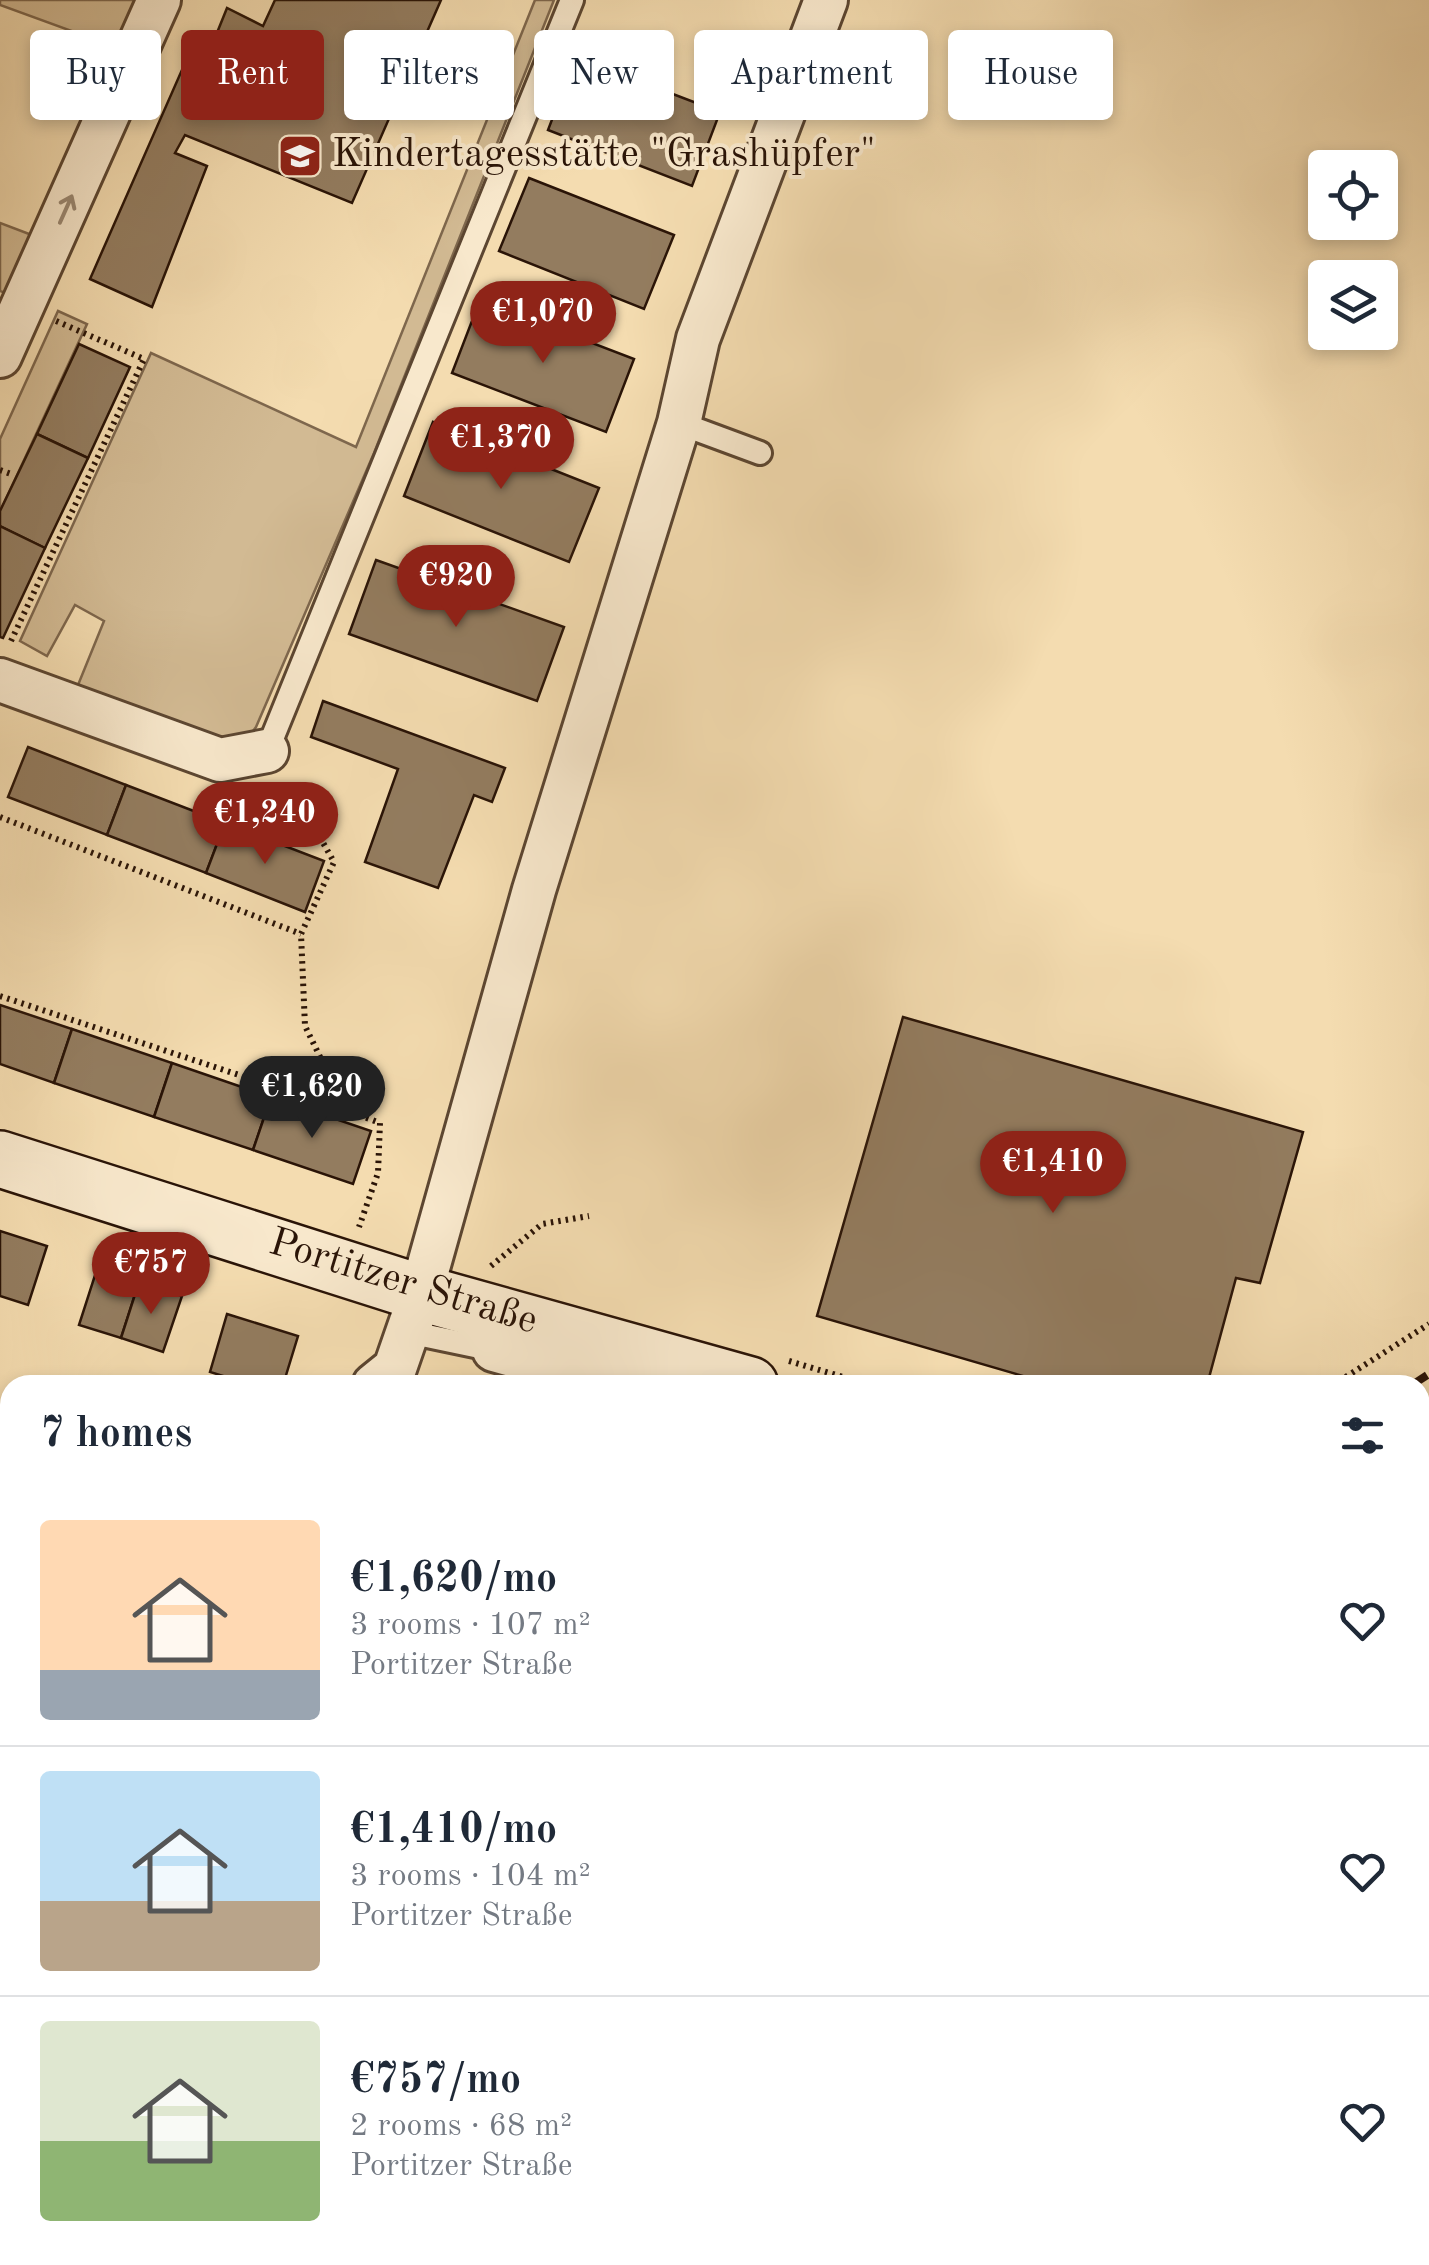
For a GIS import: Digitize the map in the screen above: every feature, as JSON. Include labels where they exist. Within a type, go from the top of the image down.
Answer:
[{"type":"main road","name":"Portitzer Straße","points":[[0,1159],[414,1313],[703,1375]]},
{"type":"street","points":[[0,356],[160,0]]},
{"type":"street","points":[[386,1375],[395,1368],[414,1313],[534,890],[678,423],[698,339],[826,0]]},
{"type":"street","points":[[2,669],[220,760],[267,750]]},
{"type":"street","points":[[494,1350],[585,1375]]},
{"type":"lane","points":[[267,750],[572,0]]},
{"type":"lane","points":[[678,423],[760,453]]},
{"type":"lane","points":[[414,1313],[494,1350]]},
{"type":"path","points":[[2,669],[144,358],[22,306]]},
{"type":"path","points":[[0,470],[11,474]]},
{"type":"path","points":[[267,750],[334,862],[301,934],[305,1026],[346,1110]]},
{"type":"path","points":[[0,818],[301,934]]},
{"type":"path","points":[[0,996],[380,1123],[378,1172],[358,1231]]},
{"type":"path","points":[[484,1271],[542,1224],[590,1216]]},
{"type":"path","points":[[1351,1375],[1429,1324]]},
{"type":"shaded area","points":[[0,0],[140,0],[126,30],[69,30],[0,5]]},
{"type":"shaded area","points":[[535,0],[554,0],[542,30],[534,30],[534,50],[514,101],[514,52]]},
{"type":"shaded area","points":[[487,120],[506,120],[374,453],[256,727],[247,739],[225,742],[78,685],[104,621],[75,605],[47,656],[20,641],[151,353],[356,447]]},
{"type":"shaded area","points":[[0,223],[37,237],[5,293],[0,291]]},
{"type":"shaded area","points":[[58,311],[87,324],[0,512],[0,439]]},
{"type":"building","points":[[275,0],[441,0],[428,30],[344,30],[344,120],[388,120],[352,203],[185,135],[175,153],[207,166],[152,307],[90,279],[181,72],[181,120],[324,120],[324,30],[218,30],[227,8],[263,26]]},
{"type":"building","points":[[674,94],[694,102],[694,120],[717,120],[692,186],[548,130],[552,120],[674,120]]},
{"type":"building","points":[[529,178],[674,235],[644,309],[499,251]]},
{"type":"building","points":[[480,300],[634,359],[606,432],[452,373]]},
{"type":"building","points":[[79,344],[130,367],[88,458],[37,434]]},
{"type":"building","points":[[433,422],[599,488],[569,562],[404,496]]},
{"type":"building","points":[[37,434],[88,458],[45,548],[0,526],[0,511]]},
{"type":"building","points":[[0,526],[45,548],[3,638],[0,637]]},
{"type":"building","points":[[376,560],[564,627],[537,701],[349,634]]},
{"type":"building","points":[[323,701],[505,768],[492,802],[474,795],[438,888],[365,862],[398,769],[311,737]]},
{"type":"building","points":[[28,747],[126,785],[107,835],[8,797]]},
{"type":"building","points":[[126,785],[225,823],[206,873],[107,835]]},
{"type":"building","points":[[225,823],[324,861],[305,912],[206,873]]},
{"type":"building","points":[[0,1005],[72,1029],[54,1083],[0,1064]]},
{"type":"building","points":[[903,1017],[1303,1132],[1260,1283],[1236,1278],[1210,1375],[1020,1375],[817,1316]]},
{"type":"building","points":[[72,1029],[172,1063],[154,1117],[54,1083]]},
{"type":"building","points":[[172,1063],[271,1097],[253,1150],[154,1117]]},
{"type":"building","points":[[271,1097],[371,1131],[353,1184],[253,1150]]},
{"type":"building","points":[[0,1231],[47,1246],[28,1305],[0,1296]]},
{"type":"building","points":[[97,1269],[139,1282],[121,1338],[79,1325]]},
{"type":"building","points":[[139,1282],[182,1296],[163,1352],[121,1338]]},
{"type":"building","points":[[227,1314],[298,1336],[286,1375],[210,1372]]},
{"type":"place","name":"Kindertagesstätte \"Grashüpfer\"","points":[[300,156]]}]
